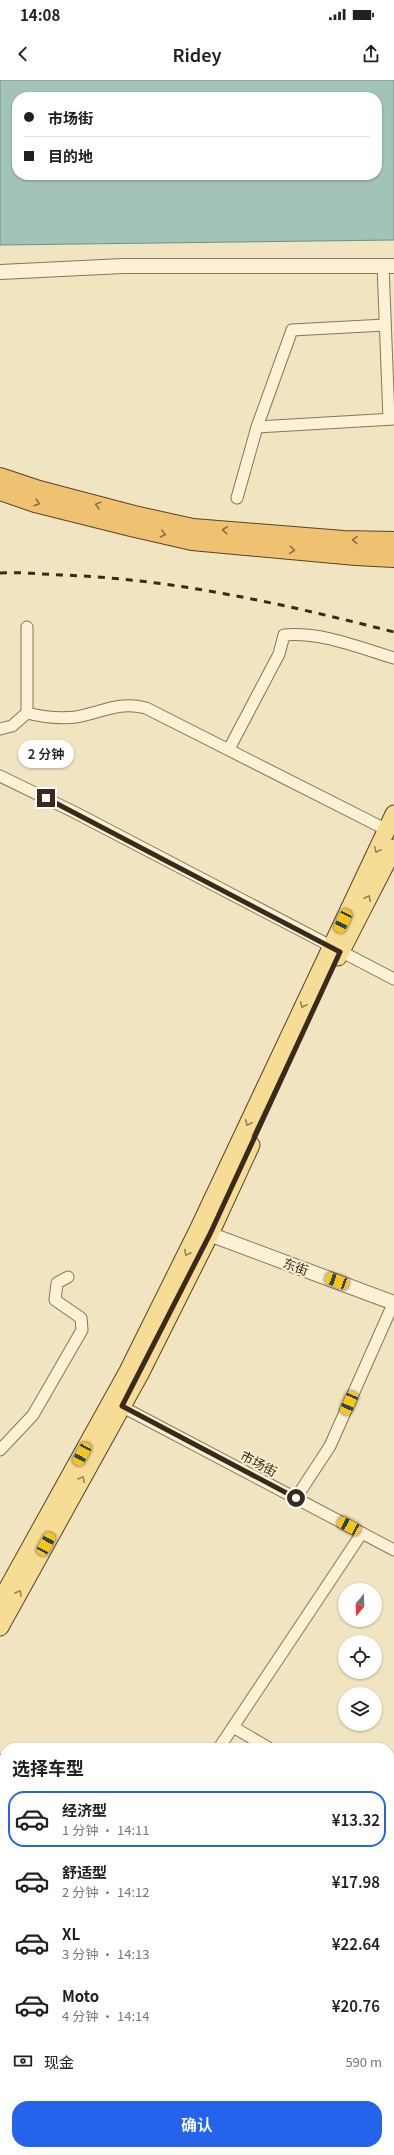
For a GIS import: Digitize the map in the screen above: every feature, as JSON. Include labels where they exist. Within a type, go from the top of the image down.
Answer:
[{"type":"highway","points":[[0,477],[46,492],[134,515],[193,528],[343,540],[394,541]]},
{"type":"highway","points":[[0,491],[35,503],[192,540],[356,556],[394,558]]},
{"type":"main road","points":[[0,1627],[204,1232],[335,950],[394,814]]},
{"type":"main road","points":[[335,950],[389,869],[394,848]]},
{"type":"main road","points":[[0,1602],[116,1404]]},
{"type":"street","points":[[0,272],[123,266],[388,265],[385,325],[392,419],[257,427]]},
{"type":"street","points":[[237,498],[257,427],[292,330],[385,325]]},
{"type":"street","points":[[0,729],[12,726],[27,713],[27,627]]},
{"type":"street","points":[[229,749],[280,654],[284,635],[305,633],[325,637],[394,658]]},
{"type":"street","points":[[27,713],[50,718],[76,717],[118,706],[136,706],[155,712],[387,830]]},
{"type":"street","points":[[0,776],[74,812],[335,950],[394,978]]},
{"type":"street","name":"东街","points":[[204,1232],[394,1302]]},
{"type":"street","points":[[0,1450],[33,1415],[82,1330],[81,1318],[55,1300],[57,1283],[68,1277]]},
{"type":"street","points":[[296,1498],[330,1446],[394,1302]]},
{"type":"street","name":"市场街","points":[[116,1404],[394,1550]]},
{"type":"street","points":[[222,1743],[362,1533]]},
{"type":"street","points":[[233,1727],[260,1743]]},
{"type":"water","points":[[0,80],[394,80],[394,240],[0,245]]},
{"type":"railway","points":[[0,573],[103,577],[187,587],[229,594],[394,632]]},
{"type":"route","points":[[46,798],[340,952],[210,1234],[140,1374],[122,1406],[296,1498]]}]
